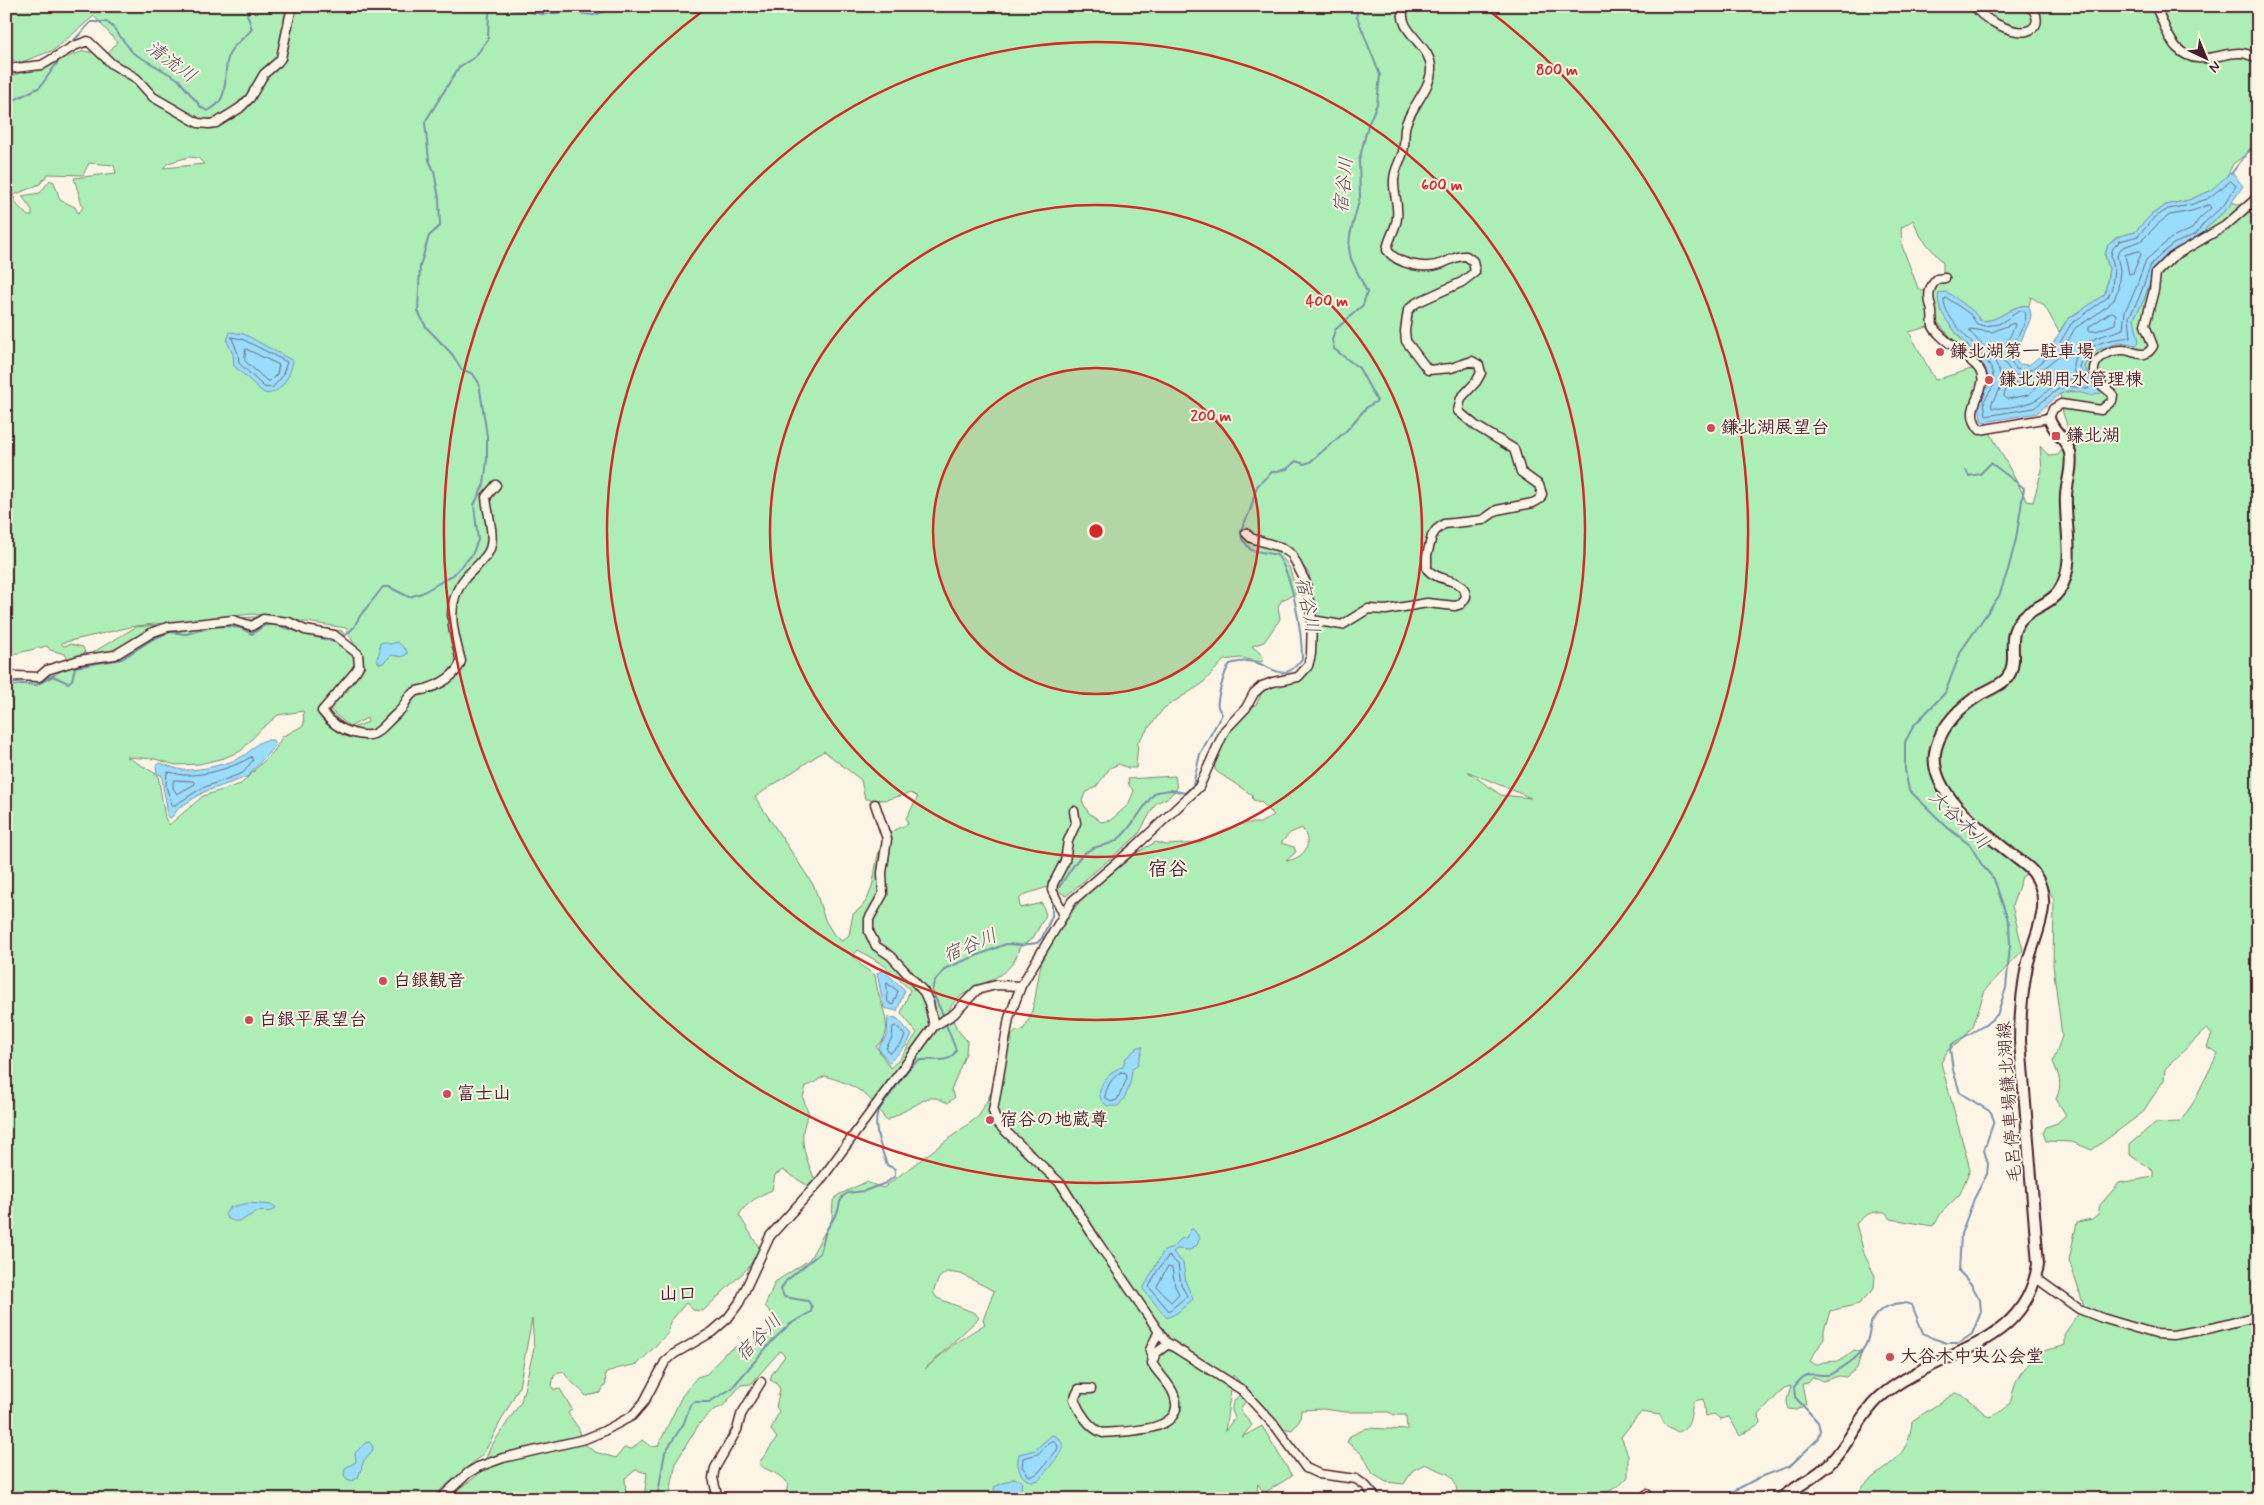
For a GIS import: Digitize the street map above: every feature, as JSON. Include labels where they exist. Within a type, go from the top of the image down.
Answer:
[{"type":"main road","name":"毛呂停車場鎌北湖線","points":[[1780,1499],[1831,1463],[1861,1418],[1881,1396],[1896,1385],[2002,1329],[2012,1320],[2029,1298],[2036,1278],[2038,1264],[2020,1041],[2020,1013],[2028,964],[2042,921],[2043,891],[2033,872],[1982,831],[1950,797],[1940,784],[1934,762],[1936,747],[1954,715],[1972,700],[2007,677],[2012,665],[2015,629],[2021,619],[2032,609],[2049,600],[2058,592],[2065,578],[2068,554],[2066,499],[2071,462],[2068,447],[2049,418]]},
{"type":"street","points":[[6,68],[42,65],[88,41],[112,64],[136,78],[159,101],[198,123],[216,123],[246,102],[264,74],[281,58],[292,6]]},
{"type":"street","points":[[1312,620],[1342,625],[1368,609],[1386,610],[1427,603],[1455,606],[1461,604],[1466,597],[1463,587],[1459,583],[1434,577],[1427,569],[1427,556],[1436,530],[1444,524],[1483,520],[1497,510],[1533,504],[1540,499],[1542,494],[1539,485],[1521,472],[1514,449],[1476,426],[1458,411],[1461,398],[1476,382],[1481,373],[1479,365],[1472,361],[1451,368],[1428,370],[1421,364],[1406,341],[1406,316],[1411,306],[1462,282],[1475,272],[1473,261],[1466,256],[1456,257],[1441,264],[1427,266],[1397,260],[1387,250],[1397,220],[1398,209],[1394,180],[1404,149],[1406,124],[1412,108],[1431,77],[1432,70],[1430,58],[1405,26],[1402,17],[1404,6]]},
{"type":"street","points":[[1974,6],[1979,14],[1987,20],[2015,30],[2026,31],[2035,26],[2038,18],[2037,14],[2029,6]]},
{"type":"street","points":[[2155,6],[2173,43],[2182,52],[2204,60],[2239,53],[2250,55],[2258,61]]},
{"type":"street","points":[[1944,278],[1937,279],[1928,294],[1934,327],[1975,365],[1982,375],[1983,384],[1973,403],[1974,421],[1977,427],[1983,431],[2049,418],[2053,409],[2060,404],[2101,410],[2107,406],[2113,395],[2096,378],[2094,366],[2100,358],[2110,352],[2124,350],[2143,354],[2151,349],[2152,343],[2145,325],[2154,290],[2156,273],[2172,257],[2225,226],[2258,197]]},
{"type":"street","points":[[6,679],[16,676],[38,677],[47,670],[79,660],[114,655],[153,632],[168,627],[233,620],[252,626],[263,619],[284,620],[305,630],[334,635],[358,654],[359,666],[356,671],[322,711],[335,725],[343,730],[367,736],[373,735],[378,733],[401,709],[410,694],[445,680],[456,672],[459,666],[460,661],[451,624],[455,595],[459,586],[489,552],[491,538],[486,497],[496,485]]},
{"type":"street","points":[[1246,533],[1251,538],[1284,548],[1292,555],[1306,583],[1312,620],[1311,654],[1308,666],[1298,677],[1273,682],[1262,686],[1254,693],[1246,708],[1225,730],[1199,787],[1136,846],[1084,888],[1072,901],[1021,986],[1009,1018],[993,1111],[997,1123],[1061,1184],[1094,1237],[1168,1344],[1242,1390],[1276,1427],[1306,1468],[1319,1474],[1356,1480],[1366,1486],[1378,1499]]},
{"type":"street","points":[[876,804],[888,839],[882,873],[883,894],[869,919],[869,932],[876,946],[896,961],[924,992],[930,1003],[934,1026]]},
{"type":"street","points":[[1064,915],[1052,890],[1053,884],[1063,868],[1068,841],[1076,823],[1074,811]]},
{"type":"street","points":[[440,1499],[468,1473],[478,1467],[502,1458],[585,1439],[632,1416],[644,1402],[665,1362],[674,1354],[712,1332],[728,1318],[739,1303],[770,1236],[820,1182],[934,1026],[954,1014],[978,990],[996,985],[1021,986]]},
{"type":"street","points":[[2036,1278],[2079,1309],[2156,1334],[2173,1335],[2193,1332],[2258,1316]]},
{"type":"street","points":[[1091,1389],[1079,1389],[1076,1391],[1074,1400],[1089,1423],[1097,1431],[1103,1433],[1161,1425],[1171,1417],[1174,1411],[1175,1396],[1155,1369],[1150,1350],[1159,1331]]},
{"type":"street","points":[[1152,1358],[1168,1344]]},
{"type":"street","points":[[718,1499],[713,1478],[715,1468],[736,1430],[741,1415],[761,1382]]},
{"type":"green space","points":[[6,6],[2258,6],[2258,148],[2253,149],[2233,164],[2225,180],[2210,191],[2189,200],[2166,205],[2151,215],[2135,232],[2117,237],[2108,245],[2105,255],[2109,269],[2105,294],[2067,320],[2059,332],[2044,305],[2031,297],[2029,306],[2016,307],[1999,317],[1987,320],[1980,320],[1962,304],[1939,293],[1939,302],[1948,322],[1986,369],[1980,378],[1973,403],[1978,424],[1991,434],[2027,501],[2033,502],[2042,470],[2040,446],[2049,456],[2058,455],[2071,438],[2063,413],[2060,394],[2066,392],[2091,393],[2103,390],[2093,383],[2084,366],[2088,357],[2094,351],[2124,343],[2136,345],[2138,336],[2135,331],[2134,318],[2144,300],[2155,267],[2176,248],[2200,238],[2207,227],[2228,208],[2231,202],[2241,205],[2258,193],[2258,1499],[1854,1499],[1870,1480],[1897,1458],[1909,1436],[1912,1421],[1955,1393],[1970,1400],[1989,1417],[2006,1408],[2011,1399],[2016,1381],[2029,1363],[2047,1350],[2065,1345],[2065,1333],[2084,1306],[2069,1260],[2077,1222],[2092,1219],[2098,1214],[2100,1205],[2119,1183],[2153,1177],[2153,1171],[2130,1155],[2130,1144],[2155,1123],[2180,1122],[2193,1103],[2218,1053],[2207,1047],[2212,1034],[2206,1029],[2165,1069],[2164,1080],[2142,1113],[2092,1150],[2072,1142],[2046,1141],[2043,1133],[2046,1127],[2057,1123],[2066,1115],[2056,1099],[2059,1080],[2053,1062],[2062,1036],[2053,965],[2054,900],[2037,867],[2022,877],[2012,906],[2023,950],[1985,990],[1973,1026],[1960,1042],[1948,1050],[1941,1063],[1970,1169],[1960,1194],[1942,1212],[1933,1226],[1891,1219],[1885,1212],[1869,1214],[1856,1224],[1865,1256],[1875,1276],[1874,1289],[1859,1304],[1830,1311],[1824,1330],[1824,1338],[1810,1361],[1816,1365],[1823,1362],[1840,1361],[1854,1350],[1862,1352],[1857,1368],[1846,1377],[1839,1376],[1823,1381],[1813,1377],[1808,1383],[1802,1384],[1806,1404],[1797,1410],[1788,1409],[1787,1400],[1791,1386],[1784,1388],[1759,1415],[1760,1423],[1740,1436],[1729,1417],[1720,1419],[1714,1414],[1705,1416],[1703,1399],[1694,1401],[1687,1426],[1678,1432],[1665,1425],[1660,1415],[1641,1412],[1621,1437],[1628,1455],[1628,1477],[1608,1492],[1605,1499],[1458,1499],[1457,1489],[1452,1478],[1445,1472],[1425,1464],[1413,1470],[1404,1484],[1386,1482],[1373,1474],[1363,1455],[1347,1442],[1350,1436],[1367,1428],[1407,1430],[1406,1415],[1394,1415],[1389,1412],[1301,1410],[1300,1420],[1292,1430],[1282,1428],[1233,1375],[1225,1431],[1235,1417],[1232,1405],[1240,1394],[1247,1399],[1240,1409],[1252,1425],[1242,1437],[1262,1426],[1292,1476],[1264,1493],[1258,1484],[1257,1489],[1263,1497],[1262,1499],[784,1499],[788,1485],[780,1476],[759,1463],[777,1438],[771,1430],[779,1411],[776,1407],[780,1389],[776,1383],[770,1380],[785,1356],[780,1351],[751,1384],[741,1385],[723,1406],[714,1410],[699,1424],[676,1462],[669,1499],[644,1499],[647,1473],[636,1470],[625,1478],[626,1495],[607,1499],[446,1499],[480,1473],[490,1448],[521,1402],[534,1348],[532,1319],[519,1387],[484,1453],[430,1499],[6,1499],[6,687],[26,684],[56,674],[136,627],[253,617],[342,631],[362,666],[343,693],[325,708],[350,729],[368,722],[367,718],[350,727],[327,707],[345,694],[365,666],[346,628],[253,614],[135,626],[61,643],[64,646],[70,644],[83,647],[85,653],[68,659],[65,654],[50,650],[47,646],[18,653],[6,660],[6,194],[14,197],[17,205],[28,216],[32,216],[32,210],[22,196],[40,193],[50,180],[54,182],[60,200],[75,207],[78,213],[83,208],[74,178],[116,173],[114,165],[89,163],[83,175],[48,174],[40,184],[14,195],[6,192],[6,78],[84,51],[107,55],[117,42],[94,16],[54,50],[19,63],[6,57]],"holes":[[[189,157],[198,158],[204,164],[163,168],[168,163]],[[1913,220],[1921,237],[1943,263],[1943,280],[1933,290],[1922,291],[1918,288],[1902,246],[1901,228]],[[1939,324],[1978,367],[1935,380],[1909,332]],[[1290,548],[1309,574],[1316,613],[1313,665],[1301,679],[1271,686],[1262,692],[1257,703],[1226,735],[1214,765],[1216,771],[1252,795],[1253,800],[1261,802],[1274,815],[1260,823],[1246,823],[1230,828],[1197,843],[1166,845],[1156,842],[1111,871],[1094,885],[1083,897],[1055,938],[1044,958],[1028,1022],[1023,1030],[1016,1031],[1011,1037],[1012,1041],[1007,1048],[1003,1078],[992,1091],[979,1116],[883,1188],[866,1182],[838,1195],[833,1201],[832,1219],[809,1260],[775,1282],[765,1306],[775,1317],[774,1330],[758,1336],[752,1351],[737,1346],[725,1353],[707,1374],[697,1377],[682,1396],[658,1446],[652,1447],[642,1440],[632,1449],[624,1448],[616,1458],[595,1452],[583,1443],[579,1429],[568,1413],[572,1409],[560,1389],[554,1390],[552,1386],[554,1376],[559,1372],[564,1372],[586,1396],[600,1393],[606,1384],[605,1374],[615,1369],[638,1364],[668,1333],[670,1322],[686,1303],[693,1310],[703,1311],[748,1268],[760,1249],[739,1215],[745,1207],[772,1190],[775,1175],[783,1170],[808,1186],[815,1180],[806,1155],[803,1139],[803,1130],[809,1114],[803,1098],[806,1086],[825,1076],[845,1083],[868,1097],[886,1121],[928,1098],[936,1098],[948,1103],[955,1097],[951,1090],[966,1053],[967,1041],[957,1029],[949,1011],[954,1002],[962,995],[1007,970],[1015,960],[1019,948],[1033,938],[1046,915],[1042,903],[1020,908],[1019,900],[1023,895],[1051,886],[1066,896],[1138,835],[1156,803],[1169,797],[1177,788],[1175,776],[1128,779],[1129,785],[1134,791],[1128,805],[1111,820],[1101,822],[1088,812],[1082,801],[1085,793],[1096,787],[1110,768],[1119,764],[1128,768],[1136,768],[1138,742],[1164,708],[1202,684],[1224,660],[1240,658],[1262,662],[1263,656],[1252,646],[1264,642],[1280,619],[1278,606],[1282,600],[1297,593],[1289,567],[1282,557]],[[303,711],[304,725],[282,737],[274,751],[241,784],[203,796],[169,825],[165,818],[158,775],[127,757],[155,759],[176,765],[199,764],[224,758],[241,751],[260,730],[278,715]],[[824,751],[861,780],[865,799],[885,800],[911,793],[918,797],[906,818],[908,824],[893,831],[885,839],[880,849],[869,895],[863,905],[853,914],[849,935],[842,941],[834,935],[825,920],[814,886],[755,797]],[[1469,772],[1531,798],[1501,795]],[[1302,828],[1307,840],[1307,846],[1302,854],[1286,861],[1296,852],[1294,847],[1281,843],[1290,833]],[[858,950],[885,966],[910,990],[901,1013],[917,1033],[900,1059],[890,1068],[876,1046],[882,1042],[885,1036],[886,1022],[875,975],[863,967],[853,956]],[[946,1272],[961,1274],[994,1291],[983,1320],[985,1324],[955,1343],[925,1369],[979,1318],[975,1313],[937,1298],[933,1292],[939,1278]]]},
{"type":"water","name":"鎌北湖","points":[[2230,173],[2243,186],[2228,208],[2207,227],[2200,238],[2176,248],[2155,267],[2144,300],[2134,318],[2139,342],[2136,345],[2121,342],[2092,352],[2084,367],[2093,383],[2103,391],[2100,394],[2097,393],[2093,396],[2069,390],[2060,394],[2037,413],[1984,422],[1981,420],[1979,399],[1989,385],[1987,372],[1974,353],[1948,323],[1939,303],[1939,293],[1946,292],[1950,294],[1973,311],[1980,320],[1999,317],[2016,307],[2029,306],[2030,320],[2014,357],[2018,364],[2029,365],[2051,347],[2067,320],[2105,294],[2109,269],[2105,255],[2108,245],[2117,237],[2135,232],[2151,215],[2166,205],[2189,200],[2210,191]]},
{"type":"water","points":[[230,332],[244,334],[293,361],[290,372],[280,388],[275,392],[264,393],[234,366],[233,354],[227,341]]},
{"type":"water","points":[[383,642],[390,644],[398,642],[407,651],[407,654],[402,657],[392,655],[379,664],[377,659],[380,650],[379,644]]},
{"type":"water","points":[[265,740],[273,740],[275,744],[273,748],[247,777],[204,792],[180,807],[171,818],[167,816],[162,776],[157,773],[156,765],[160,763],[183,770],[214,766],[237,759],[258,743]]},
{"type":"water","points":[[883,970],[905,990],[897,1011],[884,1008],[877,973]]},
{"type":"water","points":[[888,1017],[897,1018],[912,1035],[906,1046],[889,1063],[878,1048],[887,1036]]},
{"type":"water","points":[[1138,1047],[1143,1047],[1137,1066],[1132,1069],[1127,1093],[1118,1106],[1108,1106],[1102,1102],[1100,1096],[1102,1085],[1109,1075],[1123,1067],[1125,1059]]},
{"type":"water","points":[[249,1203],[273,1205],[276,1208],[274,1210],[257,1212],[239,1221],[227,1218],[225,1214],[230,1207]]},
{"type":"water","points":[[1191,1229],[1200,1238],[1197,1245],[1190,1250],[1177,1249],[1173,1252],[1183,1263],[1186,1283],[1193,1299],[1177,1313],[1167,1318],[1143,1289],[1163,1252],[1173,1247],[1181,1239],[1186,1238]]},
{"type":"water","points":[[1052,1435],[1060,1440],[1064,1447],[1061,1453],[1039,1480],[1033,1481],[1024,1478],[1019,1470],[1019,1454],[1035,1450]]},
{"type":"water","points":[[369,1442],[373,1450],[364,1460],[358,1478],[352,1481],[347,1479],[344,1475],[345,1468],[356,1462],[355,1453],[365,1443]]},
{"type":"water","points":[[1015,1478],[1022,1482],[1017,1499],[996,1499],[994,1487]]},
{"type":"waterway","name":"清流川","points":[[67,48],[91,22],[107,22],[133,53],[178,79],[201,107],[207,111],[221,100],[224,93],[227,60],[230,52],[252,29],[247,14],[252,6]]},
{"type":"waterway","points":[[342,639],[354,627],[360,616],[383,587],[389,587],[409,597],[422,593],[453,575],[472,555],[478,540],[474,505],[484,484],[487,460],[487,436],[479,383],[473,374],[461,369],[452,354],[426,327],[418,311],[420,266],[429,236],[440,226],[439,199],[434,171],[429,160],[425,122],[459,67],[475,57],[488,39],[489,13],[493,9],[504,8],[542,14],[567,12],[594,15],[621,6]]},
{"type":"waterway","name":"宿谷川","points":[[1056,891],[1080,857],[1094,848],[1114,842],[1123,835],[1156,792],[1171,790],[1185,793],[1193,785],[1200,754],[1222,714],[1218,707],[1218,698],[1223,678],[1230,664],[1251,661],[1284,673],[1290,671],[1302,659],[1296,605],[1283,564],[1277,555],[1251,550],[1242,539],[1241,530],[1250,511],[1257,486],[1272,472],[1287,469],[1296,461],[1304,464],[1310,462],[1346,431],[1367,407],[1377,401],[1359,368],[1334,349],[1332,340],[1335,330],[1363,305],[1367,292],[1351,259],[1349,248],[1350,235],[1360,197],[1359,161],[1368,125],[1377,104],[1380,75],[1357,17],[1356,6]]},
{"type":"waterway","name":"清流川","points":[[6,104],[40,87],[62,56]]},
{"type":"waterway","points":[[2231,174],[2250,149],[2258,146]]},
{"type":"waterway","name":"大谷木川","points":[[1719,1499],[1758,1478],[1790,1466],[1817,1440],[1820,1430],[1818,1422],[1795,1397],[1794,1387],[1807,1375],[1829,1375],[1854,1359],[1862,1351],[1868,1338],[1871,1323],[1882,1309],[1900,1303],[1912,1305],[1923,1333],[1947,1343],[1959,1343],[1972,1334],[1981,1312],[1980,1300],[1971,1284],[1959,1271],[1961,1234],[1974,1199],[1987,1174],[1988,1164],[1984,1150],[1994,1121],[1991,1112],[1960,1093],[1953,1070],[1950,1049],[1952,1044],[1985,1025],[1997,1015],[2006,988],[2010,945],[2009,923],[1994,879],[1982,865],[1970,845],[1948,828],[1909,790],[1905,770],[1905,742],[1914,725],[1945,693],[1961,651],[1999,596],[2016,539],[2024,488],[1991,463],[1980,474],[1969,476],[1966,470]]},
{"type":"waterway","points":[[6,689],[15,683],[36,685],[53,676],[68,683],[72,680],[75,667],[122,659],[153,639],[170,632],[186,634],[212,627],[225,626],[241,628],[252,634],[263,626],[272,624],[338,643]]},
{"type":"waterway","name":"宿谷川","points":[[944,1017],[932,991],[934,982],[946,968],[1006,944],[1037,943],[1042,938],[1052,916],[1052,897]]},
{"type":"waterway","name":"宿谷川","points":[[657,1499],[665,1452],[684,1423],[690,1405],[694,1402],[709,1402],[731,1389],[773,1340],[790,1324],[811,1312],[812,1307],[808,1301],[784,1297],[781,1289],[786,1281],[820,1253],[826,1231],[838,1211],[843,1196],[886,1183],[895,1176],[895,1169],[887,1165],[878,1138],[876,1118],[878,1112],[904,1074],[915,1063],[923,1060],[944,1060],[953,1055],[956,1050],[945,1022]]},
{"type":"place","name":"鎌北湖第一駐車場","points":[[1940,352]]},
{"type":"place","name":"鎌北湖用水管理棟","points":[[1989,380]]},
{"type":"place","name":"鎌北湖展望台","points":[[1711,428]]},
{"type":"place","name":"鎌北湖","points":[[2056,436]]},
{"type":"place","name":"白銀観音","points":[[383,981]]},
{"type":"place","name":"白銀平展望台","points":[[249,1020]]},
{"type":"place","name":"富士山","points":[[447,1094]]},
{"type":"place","name":"宿谷の地蔵尊","points":[[990,1120]]},
{"type":"place","name":"大谷木中央公会堂","points":[[1890,1357]]},
{"type":"district","name":"宿谷","points":[[1168,869]]},
{"type":"district","name":"山口","points":[[678,1294]]}]
